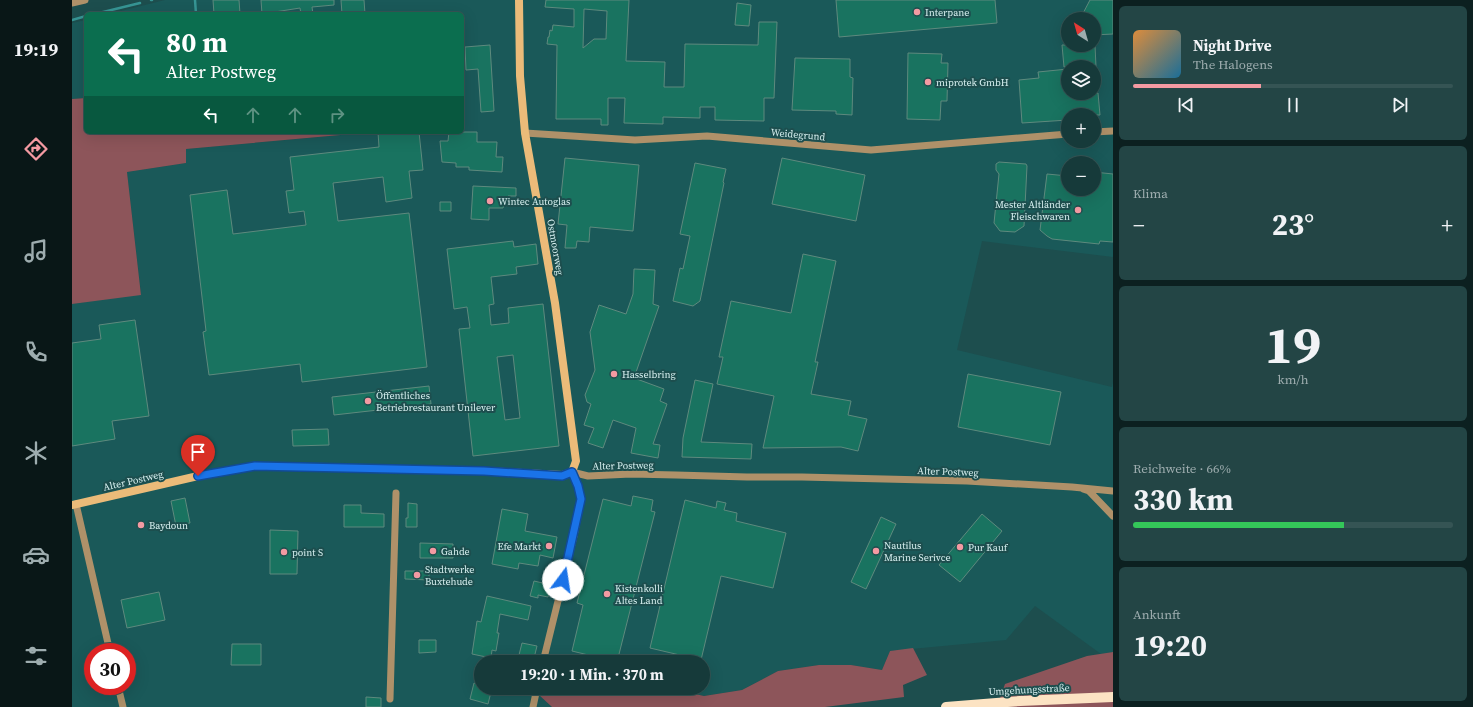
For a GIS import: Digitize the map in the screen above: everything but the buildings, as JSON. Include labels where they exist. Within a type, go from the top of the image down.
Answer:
[{"type":"main road","name":"Umgehungsstraße","points":[[946,707],[1020,701],[1113,697]]},
{"type":"street","points":[[72,3],[85,0]]},
{"type":"street","name":"Ostmoorweg","points":[[519,0],[520,76],[525,133],[556,303],[576,461],[572,472]]},
{"type":"street","points":[[1101,132],[1113,131]]},
{"type":"street","name":"Weidegrund","points":[[525,133],[635,140],[707,136],[872,150],[1061,135]]},
{"type":"street","name":"Alter Postweg","points":[[108,643],[74,504],[198,476],[255,466],[484,471],[562,476],[572,472],[588,476],[631,474],[1016,483],[1080,487],[1113,491]]},
{"type":"street","points":[[545,655],[574,536],[581,499],[578,486],[572,472]]},
{"type":"street","points":[[1080,487],[1089,491],[1113,516]]},
{"type":"street","points":[[390,699],[396,493]]},
{"type":"street","points":[[120,695],[123,707]]},
{"type":"street","points":[[533,707],[536,695]]},
{"type":"shaded area","points":[[165,0],[1113,0],[1113,257],[982,241],[957,350],[1112,387],[1113,382],[1113,652],[1101,654],[1035,606],[1006,640],[890,651],[882,670],[851,665],[819,665],[778,671],[742,690],[704,696],[700,695],[710,695],[710,655],[474,655],[474,695],[539,695],[552,707],[72,707],[72,304],[141,294],[127,172],[186,163],[186,149],[352,134],[464,134],[464,12],[117,12]]},
{"type":"shaded area","points":[[84,20],[84,98],[72,99],[72,23]]},
{"type":"shaded area","points":[[84,98],[84,134],[352,134],[186,149],[186,163],[127,172],[141,295],[72,304],[72,99]]},
{"type":"shaded area","points":[[913,648],[927,675],[903,685],[904,697],[825,707],[552,707],[539,695],[704,696],[742,690],[778,671],[819,665],[851,665],[882,670],[890,651]]},
{"type":"shaded area","points":[[1113,652],[1113,707],[997,707],[1005,684],[1087,656]]},
{"type":"waterway","points":[[195,0],[196,12]]},
{"type":"waterway","points":[[103,12],[140,3]]},
{"type":"waterway","points":[[72,20],[84,17]]},
{"type":"place","name":"Interpane","points":[[917,12]]},
{"type":"place","name":"miprotek GmbH","points":[[928,82]]},
{"type":"place","name":"Wintec Autoglas","points":[[490,201]]},
{"type":"place","name":"Mester Altländer Fleischwaren","points":[[1078,210]]},
{"type":"place","name":"Hasselbring","points":[[614,374]]},
{"type":"place","name":"Öffentliches Betriebrestaurant Unilever","points":[[368,401]]},
{"type":"place","name":"Baydoun","points":[[141,525]]},
{"type":"place","name":"Efe Markt","points":[[549,546]]},
{"type":"place","name":"Pur Kauf","points":[[960,547]]},
{"type":"place","name":"Gahde","points":[[433,551]]},
{"type":"place","name":"Nautilus Marine Serivce","points":[[876,551]]},
{"type":"place","name":"point S","points":[[284,552]]},
{"type":"place","name":"Stadtwerke Buxtehude","points":[[417,575]]},
{"type":"place","name":"Kistenkolli Altes Land","points":[[607,594]]},
{"type":"route","points":[[198,476],[255,466],[484,471],[562,476],[572,472],[580,491],[581,499],[563,580]]}]
